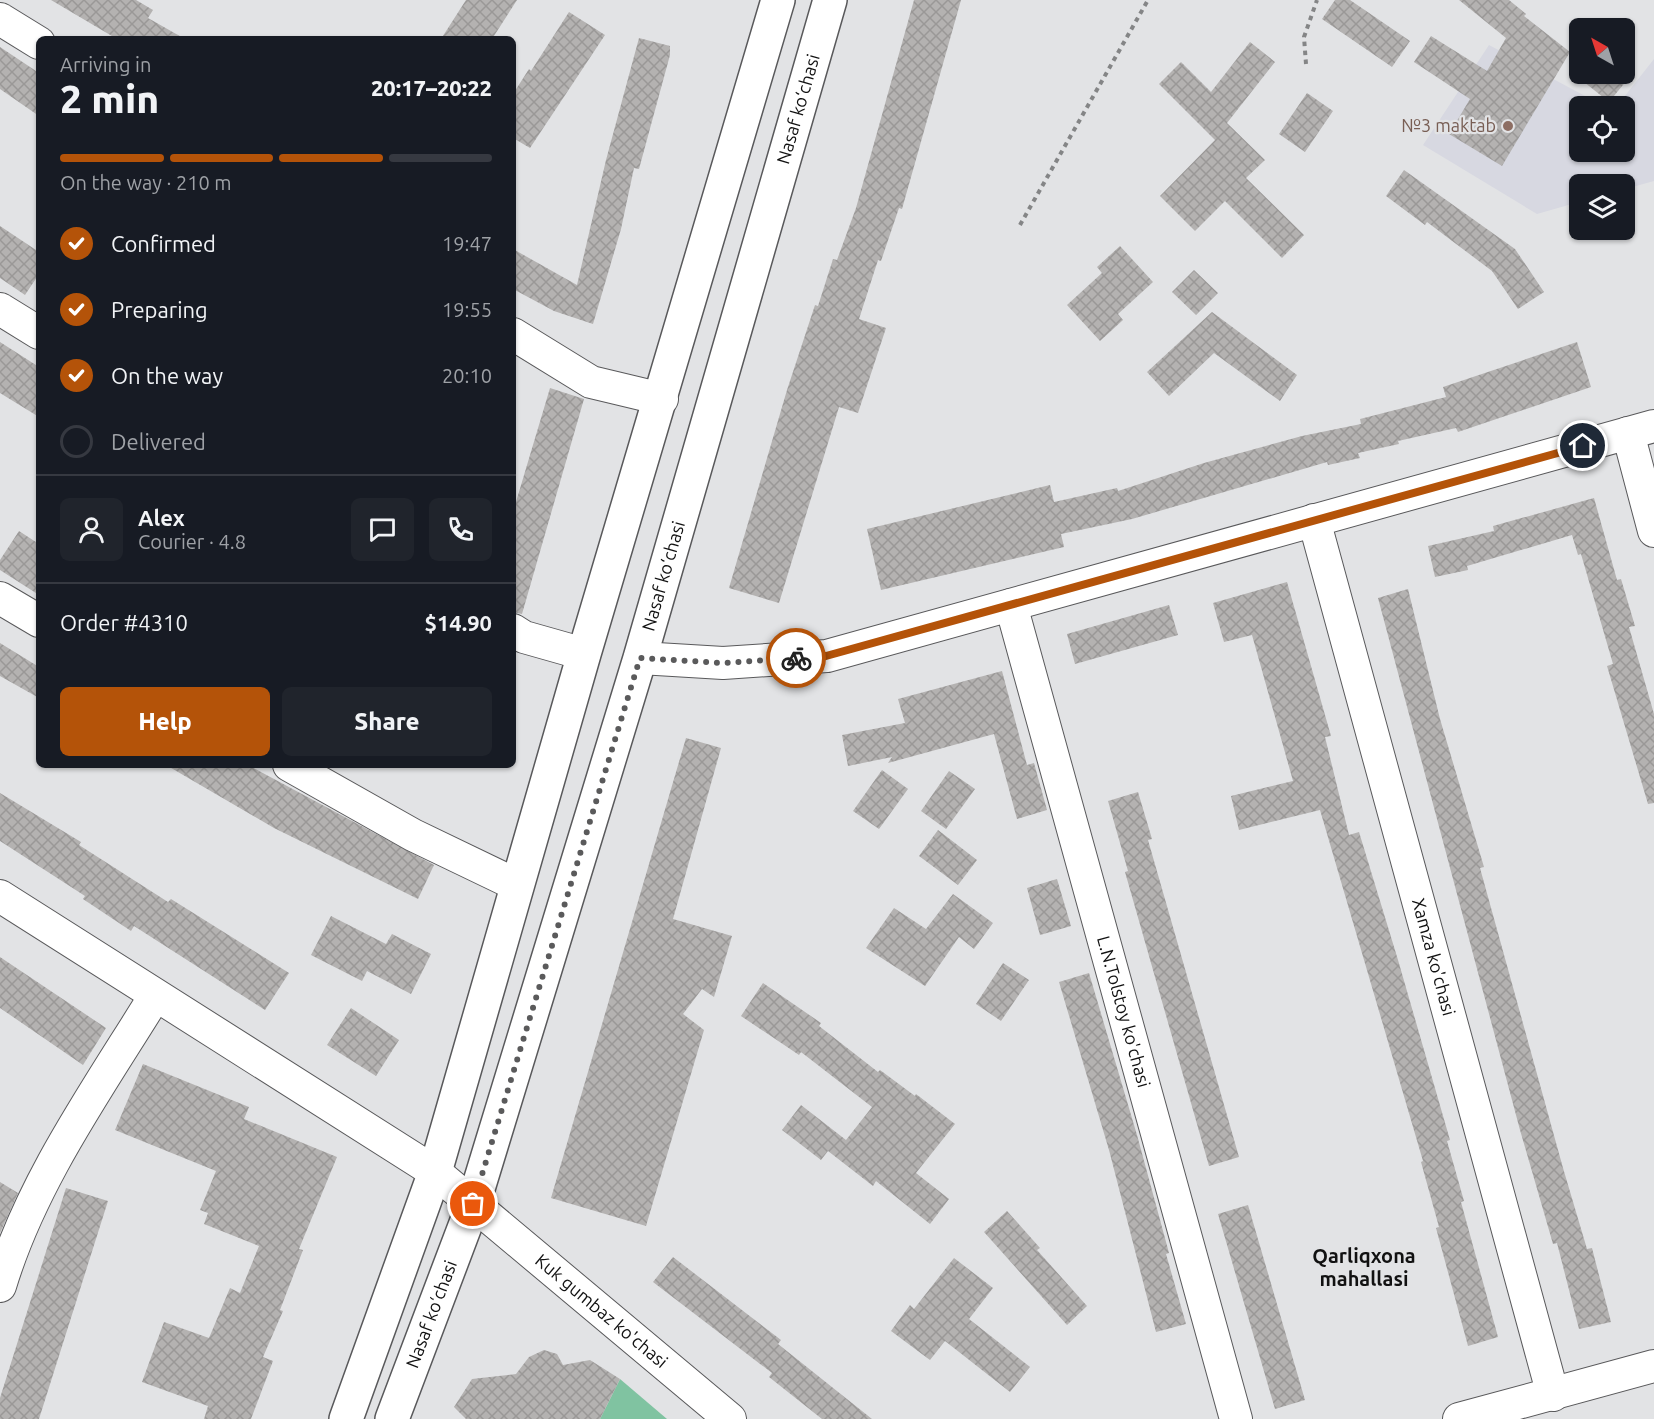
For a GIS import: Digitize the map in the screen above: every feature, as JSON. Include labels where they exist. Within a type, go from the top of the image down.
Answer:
[{"type":"main road","points":[[346,1419],[435,1173],[584,654],[662,399],[778,0]]},
{"type":"main road","name":"Nasaf ko‘chasi","points":[[392,1419],[473,1204],[640,658],[830,0]]},
{"type":"street","points":[[0,19],[36,41]]},
{"type":"street","points":[[0,309],[36,331]]},
{"type":"street","points":[[516,336],[591,382],[662,399]]},
{"type":"street","points":[[640,658],[723,663],[826,656],[1641,430],[1654,531]]},
{"type":"street","name":"Xamza ko'chasi","points":[[1314,520],[1554,1395]]},
{"type":"street","points":[[0,598],[36,619]]},
{"type":"street","name":"L.N.Tolstoy ko'chasi","points":[[1011,605],[1236,1419]]},
{"type":"street","points":[[516,632],[524,637],[584,654]]},
{"type":"street","points":[[294,768],[413,835],[518,885]]},
{"type":"street","name":"Kuk gumbaz ko'chasi","points":[[0,896],[435,1173],[730,1419]]},
{"type":"street","points":[[3,1265],[63,1144],[155,996]]},
{"type":"street","points":[[1459,1419],[1654,1366]]},
{"type":"path","points":[[1020,225],[1148,0]]},
{"type":"path","points":[[1306,64],[1304,37],[1317,0]]},
{"type":"shaded area","name":"№3 maktab","points":[[1489,45],[1585,96],[1569,96],[1569,162],[1635,162],[1635,96],[1625,96],[1654,59],[1654,181],[1635,186],[1635,174],[1569,174],[1569,205],[1537,214],[1423,145]]},
{"type":"green space","points":[[620,1379],[667,1419],[600,1419]]},
{"type":"building","points":[[51,0],[136,0],[153,10],[148,18],[180,36],[112,36]]},
{"type":"building","points":[[466,0],[517,0],[494,36],[443,36]]},
{"type":"building","points":[[914,0],[961,0],[902,209],[899,208],[881,261],[878,260],[859,319],[886,328],[858,413],[839,407],[779,603],[729,588],[787,390],[815,305],[818,306],[833,259],[837,260],[856,208]]},
{"type":"building","points":[[1335,0],[1350,0],[1410,41],[1392,67],[1322,19]]},
{"type":"building","points":[[1459,0],[1509,0],[1526,14],[1524,16],[1569,51],[1569,54],[1502,166],[1449,134],[1470,99],[1414,62],[1431,36],[1487,71],[1506,38]]},
{"type":"building","points":[[569,12],[605,35],[530,148],[516,140],[516,89],[529,69],[531,71]]},
{"type":"building","points":[[639,38],[670,46],[670,55],[639,169],[634,168],[621,229],[593,324],[554,311],[516,291],[516,251],[577,285],[606,160]]},
{"type":"building","points":[[1250,42],[1275,62],[1227,123],[1265,160],[1246,178],[1304,235],[1282,258],[1225,201],[1195,231],[1160,196],[1215,140],[1159,84],[1181,62],[1211,92]]},
{"type":"building","points":[[0,47],[36,71],[36,114],[0,89]]},
{"type":"building","points":[[1586,84],[1624,84],[1614,96],[1602,96]]},
{"type":"building","points":[[1307,93],[1333,111],[1305,152],[1279,134]]},
{"type":"building","points":[[1404,170],[1515,249],[1544,292],[1518,309],[1492,271],[1427,222],[1425,225],[1386,196]]},
{"type":"building","points":[[0,226],[36,250],[36,278],[25,295],[0,278]]},
{"type":"building","points":[[1120,246],[1153,282],[1118,314],[1123,320],[1100,341],[1067,305],[1102,273],[1097,267]]},
{"type":"building","points":[[1194,270],[1218,293],[1196,315],[1172,292]]},
{"type":"building","points":[[1212,312],[1297,375],[1280,401],[1214,353],[1169,396],[1147,372]]},
{"type":"building","points":[[0,342],[36,365],[36,415],[0,393]]},
{"type":"building","points":[[1577,342],[1591,387],[1458,432],[1456,428],[1398,441],[1399,444],[1358,453],[1360,458],[1328,465],[1327,462],[1132,519],[1061,534],[1064,547],[881,590],[867,529],[1050,485],[1054,502],[1117,488],[1118,491],[1204,463],[1302,436],[1361,424],[1360,419],[1446,397],[1443,387]]},
{"type":"building","points":[[550,388],[584,399],[522,614],[516,613],[516,502]]},
{"type":"building","points":[[1594,498],[1617,580],[1621,579],[1635,626],[1629,627],[1654,714],[1654,803],[1648,804],[1607,666],[1613,664],[1581,554],[1578,555],[1572,535],[1467,566],[1468,570],[1435,577],[1428,546],[1494,531],[1493,526]]},
{"type":"building","points":[[19,531],[36,542],[36,593],[0,570],[0,560]]},
{"type":"building","points":[[1287,582],[1331,736],[1325,737],[1349,835],[1359,832],[1398,960],[1450,1140],[1447,1141],[1464,1201],[1461,1202],[1498,1337],[1468,1346],[1436,1228],[1439,1227],[1421,1162],[1423,1161],[1320,810],[1239,830],[1231,796],[1293,781],[1252,635],[1224,642],[1213,603]]},
{"type":"building","points":[[1408,589],[1440,719],[1484,867],[1480,868],[1563,1168],[1587,1249],[1592,1248],[1611,1322],[1579,1329],[1557,1243],[1553,1244],[1520,1130],[1378,598]]},
{"type":"building","points":[[1169,605],[1178,635],[1075,664],[1067,634]]},
{"type":"building","points":[[0,643],[36,665],[36,696],[0,676]]},
{"type":"building","points":[[1002,671],[1027,765],[1034,763],[1047,810],[1017,819],[994,734],[888,763],[892,757],[848,766],[842,735],[905,723],[898,699]]},
{"type":"building","points":[[686,738],[721,748],[673,919],[732,936],[714,997],[702,989],[683,1014],[704,1030],[646,1226],[551,1198]]},
{"type":"building","points":[[171,768],[254,768],[434,865],[418,899],[274,828]]},
{"type":"building","points":[[882,770],[908,789],[879,829],[853,811]]},
{"type":"building","points":[[949,771],[975,789],[946,829],[921,811]]},
{"type":"building","points":[[1138,792],[1152,839],[1148,840],[1239,1157],[1209,1166],[1125,872],[1128,871],[1108,801]]},
{"type":"building","points":[[0,793],[81,842],[79,845],[168,902],[171,899],[289,973],[265,1010],[134,926],[131,931],[83,899],[85,896],[0,841]]},
{"type":"building","points":[[938,830],[977,860],[958,885],[919,856]]},
{"type":"building","points":[[1057,879],[1071,926],[1040,935],[1027,888]]},
{"type":"building","points":[[953,894],[993,923],[974,949],[959,937],[925,986],[866,948],[894,908],[926,929]]},
{"type":"building","points":[[331,916],[386,944],[392,934],[431,954],[411,994],[367,971],[362,981],[311,955]]},
{"type":"building","points":[[0,957],[106,1028],[83,1065],[0,1008]]},
{"type":"building","points":[[1003,963],[1029,980],[1001,1021],[976,1004]]},
{"type":"building","points":[[1089,973],[1137,1135],[1186,1324],[1156,1332],[1109,1150],[1059,982]]},
{"type":"building","points":[[763,983],[821,1023],[819,1026],[878,1072],[880,1070],[915,1096],[916,1094],[955,1124],[916,1173],[949,1199],[930,1224],[876,1181],[873,1186],[828,1151],[821,1160],[782,1130],[801,1105],[846,1140],[872,1107],[801,1052],[799,1055],[741,1016]]},
{"type":"building","points":[[351,1008],[399,1040],[376,1076],[327,1045]]},
{"type":"building","points":[[143,1064],[249,1107],[244,1119],[337,1157],[299,1249],[303,1250],[280,1310],[283,1311],[263,1357],[273,1361],[251,1419],[204,1419],[208,1406],[142,1382],[164,1322],[209,1338],[230,1288],[240,1293],[259,1246],[204,1224],[208,1213],[200,1210],[216,1171],[115,1130]]},
{"type":"building","points":[[0,1182],[18,1193],[0,1233]]},
{"type":"building","points":[[66,1188],[108,1201],[39,1419],[0,1419],[0,1398]]},
{"type":"building","points":[[1248,1205],[1305,1400],[1275,1409],[1218,1214]]},
{"type":"building","points":[[1007,1211],[1040,1248],[1037,1250],[1087,1306],[1067,1325],[984,1232]]},
{"type":"building","points":[[673,1257],[781,1340],[778,1344],[872,1419],[822,1419],[769,1377],[772,1373],[653,1282]]},
{"type":"building","points":[[954,1258],[993,1288],[969,1319],[1030,1367],[1010,1392],[945,1341],[930,1360],[891,1331],[910,1305],[914,1309]]},
{"type":"building","points":[[544,1350],[557,1354],[563,1365],[590,1360],[620,1379],[600,1419],[466,1419],[454,1407],[472,1379],[516,1374],[529,1357]]},
{"type":"way so far","points":[[473,1204],[640,658],[723,663],[796,658]]},
{"type":"place","name":"№3 maktab","points":[[1508,126]]},
{"type":"district","name":"Qarliqxona mahallasi","points":[[1364,1268]]},
{"type":"route","points":[[796,658],[826,656],[1583,446]]}]
